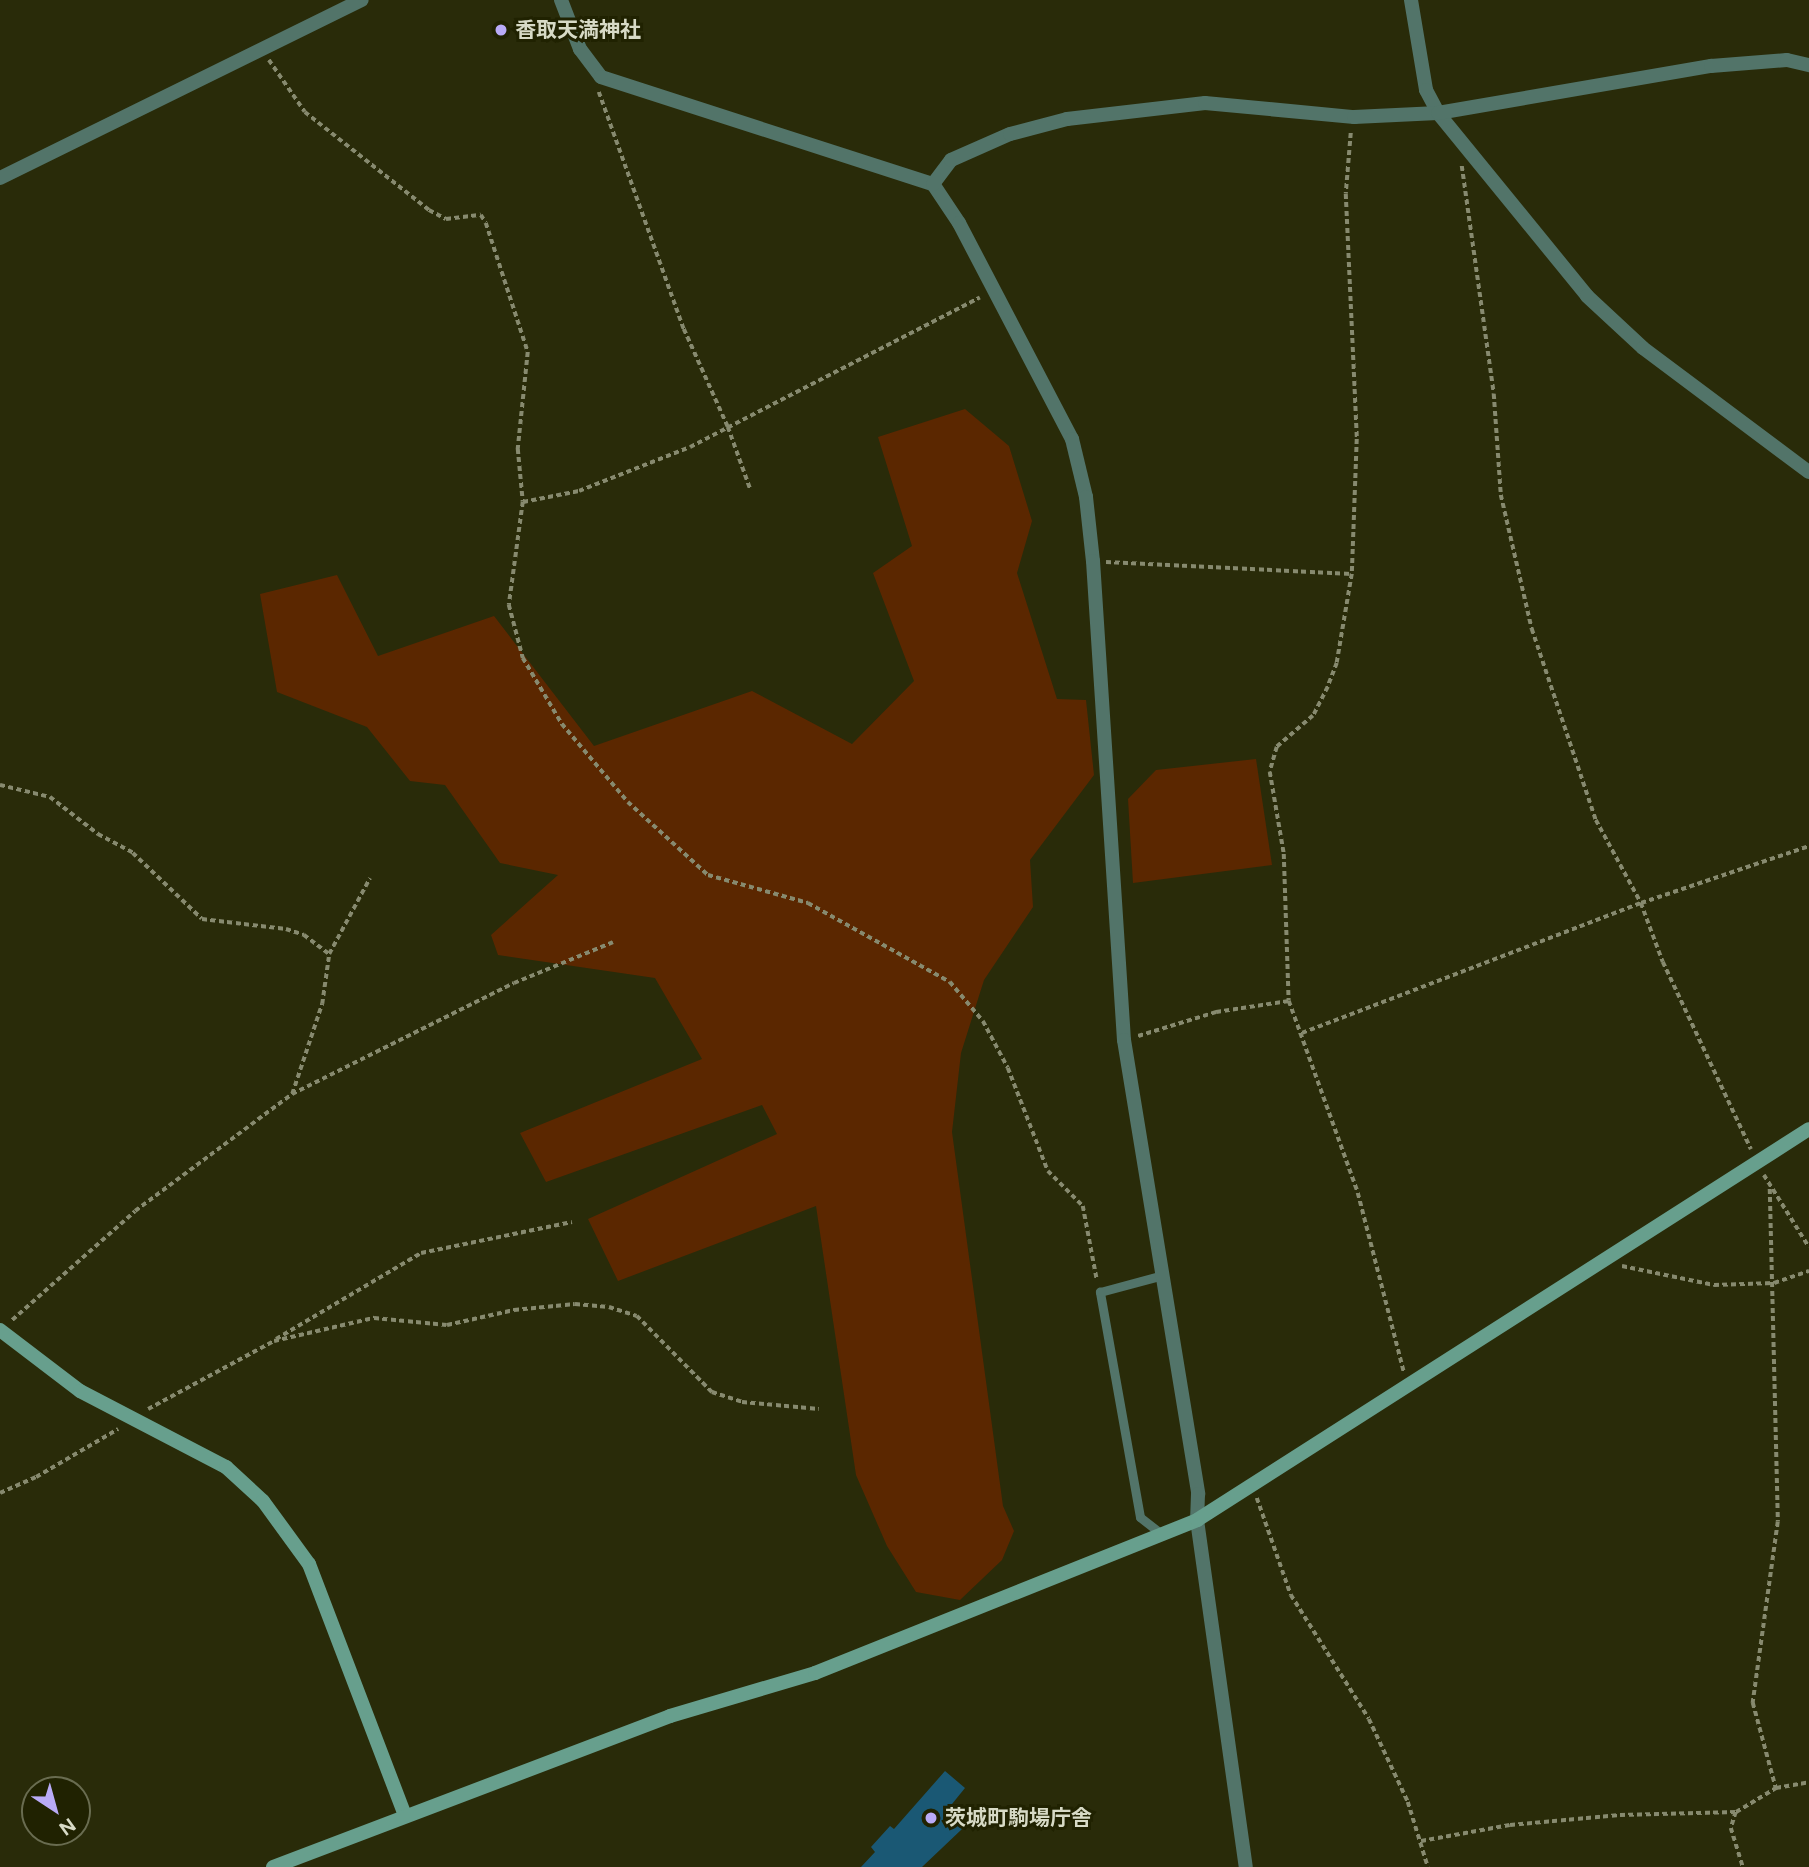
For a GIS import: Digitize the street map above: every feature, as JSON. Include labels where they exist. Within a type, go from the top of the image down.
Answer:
[{"type":"street","points":[[0,178],[362,0]]},
{"type":"street","points":[[561,0],[580,49],[601,77],[933,184],[994,289],[1072,439],[1086,497],[1093,561],[1124,1040],[1198,1494],[1197,1520],[1246,1867]]},
{"type":"street","points":[[1410,0],[1426,90],[1438,113],[1463,146],[1616,326],[1809,472]]},
{"type":"street","points":[[933,184],[951,160],[1039,124],[1067,119],[1205,103],[1354,117],[1438,113],[1711,65],[1773,60],[1809,65]]},
{"type":"street","points":[[273,1867],[670,1716],[815,1673],[1159,1532],[1197,1520],[1809,1129]]},
{"type":"street","points":[[1,1331],[99,1402],[226,1467],[263,1501],[309,1564],[405,1816]]},
{"type":"lane","points":[[1159,1532],[1140,1517],[1100,1292],[1163,1275]]},
{"type":"path","points":[[263,49],[282,84],[305,112],[429,210],[446,219],[481,215],[486,223],[528,352],[519,437],[523,502],[509,606],[523,658],[562,724],[628,802],[708,875],[820,908],[950,982],[983,1021],[1008,1068],[1048,1171],[1083,1206],[1100,1292]]},
{"type":"path","points":[[601,77],[598,89],[679,316],[728,427],[750,488]]},
{"type":"path","points":[[1354,117],[1346,194],[1357,439],[1352,574],[1337,663],[1321,703],[1271,756],[1285,867],[1289,1001],[1358,1193],[1408,1384]]},
{"type":"path","points":[[1463,146],[1461,163],[1492,382],[1504,509],[1532,629],[1596,820],[1641,903],[1663,962],[1770,1189],[1809,1247]]},
{"type":"path","points":[[523,502],[579,491],[690,447],[994,289]]},
{"type":"path","points":[[1093,561],[1352,574]]},
{"type":"path","points":[[0,785],[50,797],[98,834],[133,852],[202,919],[286,929],[304,935],[329,954]]},
{"type":"path","points":[[1302,1033],[1641,903],[1809,846]]},
{"type":"path","points":[[292,1094],[321,1004],[329,954],[370,878]]},
{"type":"path","points":[[1,1331],[30,1300],[135,1211],[292,1094],[514,983],[613,942]]},
{"type":"path","points":[[1124,1040],[1216,1012],[1289,1001]]},
{"type":"path","points":[[1770,1189],[1778,1522],[1753,1703],[1776,1788]]},
{"type":"path","points":[[572,1222],[421,1253],[274,1340],[374,1318],[447,1325],[514,1310],[590,1304],[637,1316],[712,1392],[742,1402],[819,1409]]},
{"type":"path","points":[[1603,1262],[1714,1285],[1774,1283],[1809,1271]]},
{"type":"path","points":[[1246,1487],[1258,1499],[1291,1595],[1369,1719],[1421,1841],[1428,1867]]},
{"type":"path","points":[[1421,1841],[1537,1822],[1736,1812],[1776,1788],[1809,1782]]},
{"type":"path","points":[[1736,1812],[1731,1828],[1743,1867]]},
{"type":"shaded area","points":[[965,409],[1009,446],[1032,521],[1017,573],[1057,699],[1086,700],[1094,775],[1030,860],[1033,907],[984,980],[961,1053],[952,1132],[1003,1506],[1014,1531],[1002,1560],[960,1600],[916,1592],[887,1546],[856,1475],[816,1206],[618,1281],[588,1219],[777,1134],[762,1105],[546,1182],[520,1133],[702,1059],[655,978],[498,955],[491,935],[558,875],[500,863],[445,785],[410,781],[367,727],[277,692],[260,594],[337,575],[378,656],[494,616],[594,746],[752,691],[852,744],[914,681],[873,573],[912,546],[878,437]]},
{"type":"shaded area","points":[[1256,759],[1272,865],[1133,883],[1128,799],[1156,770]]},
{"type":"building","name":"茨城町駒場庁舎","points":[[945,1771],[965,1788],[952,1804],[970,1820],[922,1867],[861,1867],[875,1852],[871,1847],[890,1826],[894,1829]]},
{"type":"place","name":"香取天満神社","points":[[501,30]]},
{"type":"place","name":"茨城町駒場庁舎","points":[[931,1818]]}]
